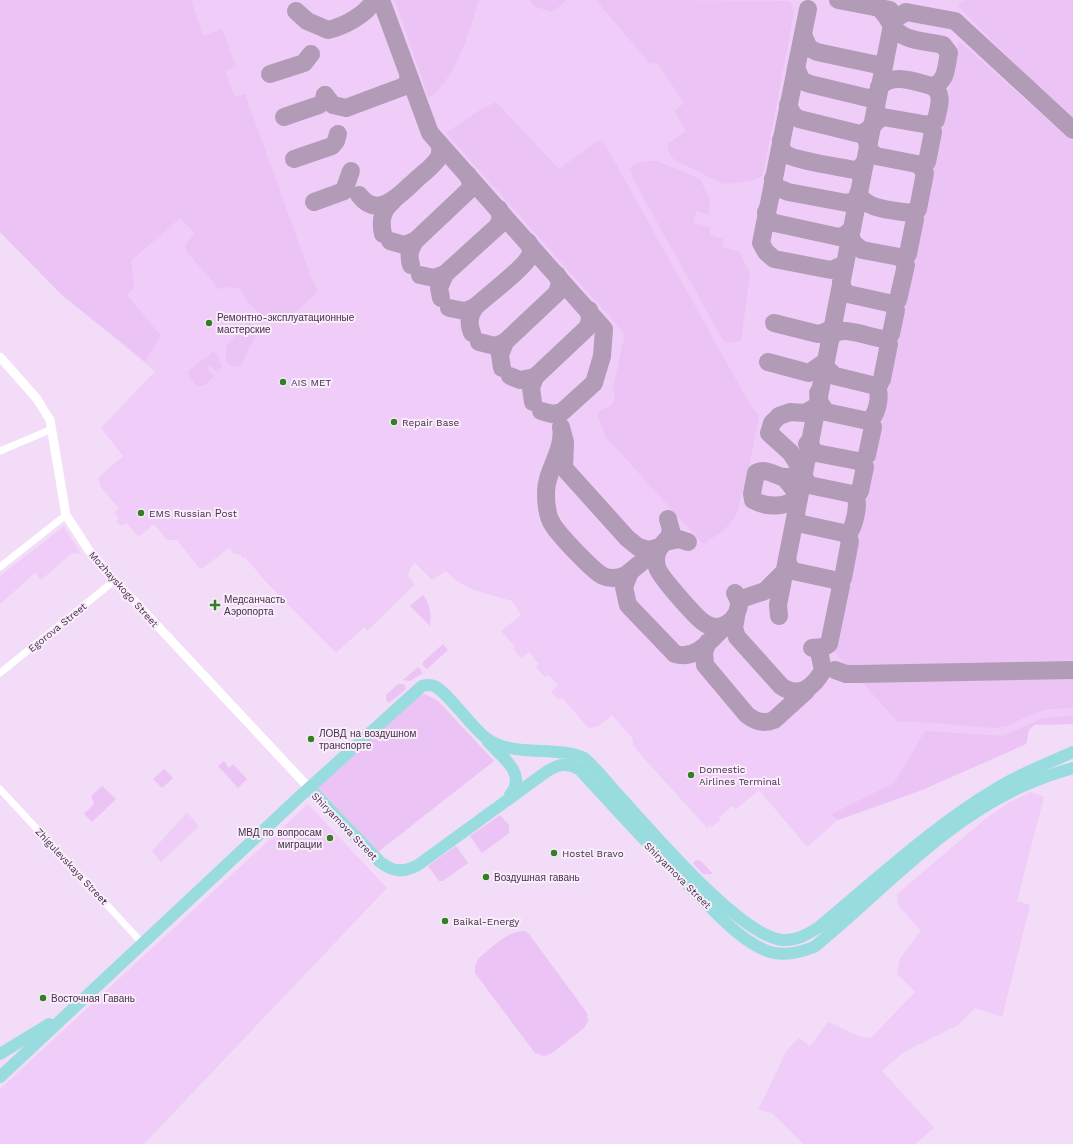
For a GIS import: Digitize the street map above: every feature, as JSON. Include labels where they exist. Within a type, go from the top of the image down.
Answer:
[{"type":"main road","name":"Shiryamova Street","points":[[74,1008],[309,788],[422,686],[426,685],[439,689],[486,739],[499,745],[533,751],[561,752],[584,758],[705,887],[754,929],[766,936],[783,940],[798,939],[807,935],[958,813],[1000,786],[1073,752]]},
{"type":"main road","points":[[478,731],[509,763],[517,782],[515,789],[504,802]]},
{"type":"main road","points":[[1049,762],[1066,758],[1068,765],[1058,772]]},
{"type":"main road","name":"Shiryamova Street","points":[[309,788],[380,862],[387,868],[402,872],[418,865],[554,766],[563,764],[574,766],[580,770],[669,867],[746,940],[768,952],[790,954],[814,947],[888,882],[967,819],[1010,792],[1030,782],[1073,768]]},
{"type":"main road","points":[[0,1054],[74,1008]]},
{"type":"main road","points":[[0,1077],[74,1008]]},
{"type":"street","name":"Mozhayskogo Street","points":[[0,357],[37,399],[50,420],[66,515],[88,549],[114,581],[309,788]]},
{"type":"street","points":[[0,451],[52,429]]},
{"type":"street","points":[[0,567],[66,515]]},
{"type":"street","name":"Egorova Street","points":[[0,673],[114,581]]},
{"type":"street","name":"Zhigulevskaya Street","points":[[0,789],[143,944]]},
{"type":"shaded area","points":[[0,0],[1073,0],[1073,724],[1034,725],[1029,730],[1026,744],[922,790],[838,820],[807,847],[759,790],[736,809],[732,806],[719,818],[720,820],[712,827],[710,825],[707,828],[641,755],[633,745],[633,739],[612,715],[599,726],[589,728],[562,698],[559,700],[551,692],[558,685],[548,675],[545,677],[540,672],[536,667],[539,664],[529,652],[521,658],[513,649],[515,647],[501,631],[521,615],[512,601],[471,589],[455,580],[446,571],[432,580],[415,563],[411,567],[408,576],[415,584],[367,631],[364,627],[336,653],[266,582],[245,557],[243,558],[239,554],[234,554],[229,548],[203,568],[199,568],[177,540],[167,540],[154,524],[139,537],[126,523],[122,526],[116,521],[119,518],[114,513],[119,509],[101,487],[98,478],[123,456],[101,428],[155,371],[62,295],[0,232]]},
{"type":"shaded area","points":[[0,0],[191,0],[203,36],[222,29],[236,66],[225,70],[234,97],[245,94],[312,280],[318,290],[305,304],[282,319],[273,319],[265,316],[253,308],[238,288],[229,287],[219,289],[186,251],[185,246],[195,233],[180,218],[131,261],[134,287],[127,295],[161,336],[145,361],[62,295],[0,232]]},
{"type":"shaded area","points":[[395,0],[479,0],[466,40],[455,66],[448,78],[429,98]]},
{"type":"shaded area","points":[[530,0],[567,0],[552,12],[533,6]]},
{"type":"shaded area","points":[[596,0],[789,1],[793,6],[794,12],[763,175],[755,180],[724,184],[674,160],[667,148],[668,144],[686,131],[674,111],[684,103],[658,64],[649,63]]},
{"type":"shaded area","points":[[967,0],[1073,0],[1073,117],[1012,61],[958,6],[961,2]]},
{"type":"shaded area","points":[[959,41],[1073,142],[1073,660],[849,669],[835,653]]},
{"type":"shaded area","points":[[496,102],[559,169],[599,140],[606,146],[749,403],[759,416],[749,467],[736,516],[724,530],[703,544],[605,436],[598,416],[599,411],[609,407],[615,399],[613,388],[625,334],[446,133],[480,110]]},
{"type":"shaded area","points":[[657,161],[700,179],[710,201],[709,215],[696,211],[693,223],[711,227],[709,235],[723,239],[722,247],[739,251],[750,273],[741,341],[727,343],[723,340],[633,179],[630,168],[638,162]]},
{"type":"shaded area","points":[[246,323],[250,323],[256,334],[241,364],[237,366],[229,365],[226,360],[226,347]]},
{"type":"shaded area","points":[[213,352],[217,354],[222,367],[217,372],[210,365],[207,369],[214,376],[204,386],[196,385],[188,375],[188,371]]},
{"type":"shaded area","points":[[64,526],[81,554],[72,553],[41,580],[35,573],[0,604],[0,576]]},
{"type":"shaded area","points":[[423,595],[428,602],[430,610],[430,626],[410,606]]},
{"type":"shaded area","points":[[443,644],[448,650],[427,669],[422,665],[423,662]]},
{"type":"shaded area","points":[[418,667],[423,673],[410,681],[403,680]]},
{"type":"shaded area","points":[[1073,677],[1073,708],[1048,709],[1006,726],[995,728],[922,722],[898,722],[862,682]]},
{"type":"shaded area","points":[[398,684],[404,684],[406,689],[389,703],[386,700],[386,695]]},
{"type":"shaded area","points":[[425,694],[438,701],[494,761],[378,852],[316,788],[418,695]]},
{"type":"shaded area","points":[[1073,716],[1073,724],[1034,725],[1029,730],[1026,744],[922,790],[838,820],[832,814],[894,783],[925,731],[1004,736],[1043,718]]},
{"type":"shaded area","points":[[224,761],[229,768],[233,764],[247,779],[238,788],[218,766]]},
{"type":"shaded area","points":[[164,769],[173,778],[162,788],[153,779]]},
{"type":"shaded area","points":[[102,786],[116,799],[92,822],[84,814],[94,804],[91,796]]},
{"type":"shaded area","points":[[1031,792],[1044,797],[1017,901],[1030,905],[1002,1017],[975,1008],[958,1025],[904,1052],[882,1071],[934,1128],[915,1144],[803,1144],[772,1113],[758,1110],[787,1050],[799,1038],[810,1046],[828,1022],[861,1037],[871,1038],[915,992],[897,974],[900,958],[921,931],[898,905],[897,894],[984,820],[1008,803]]},
{"type":"shaded area","points":[[308,804],[387,888],[144,1144],[0,1144],[0,1089]]},
{"type":"shaded area","points":[[187,813],[199,826],[161,862],[152,851]]},
{"type":"shaded area","points":[[500,815],[509,825],[509,833],[482,853],[470,836]]},
{"type":"shaded area","points":[[456,846],[468,863],[443,881],[439,881],[428,866]]},
{"type":"shaded area","points":[[696,860],[701,861],[713,874],[703,874],[693,863]]},
{"type":"shaded area","points":[[525,931],[529,934],[587,1013],[588,1021],[584,1028],[552,1053],[544,1056],[535,1053],[475,973],[476,964],[481,956],[507,936]]},
{"type":"taxiway","points":[[296,11],[307,21],[328,30],[341,26],[354,19],[366,10],[375,0]]},
{"type":"taxiway","points":[[381,0],[430,133],[604,329],[602,356],[594,383],[562,412],[552,414],[541,411]]},
{"type":"taxiway","points":[[838,0],[890,10]]},
{"type":"taxiway","points":[[879,8],[901,34],[912,39],[943,45],[949,53],[945,73],[941,81],[937,84],[932,86],[904,79],[897,79],[885,82],[879,87]]},
{"type":"taxiway","points":[[808,9],[761,243],[766,252],[774,259],[831,270],[845,264]]},
{"type":"taxiway","points":[[779,616],[778,605],[893,20],[906,12],[955,21],[1073,130]]},
{"type":"taxiway","points":[[803,35],[809,48],[817,52],[878,65],[885,59]]},
{"type":"taxiway","points":[[270,74],[304,63],[311,54]]},
{"type":"taxiway","points":[[796,68],[802,81],[810,84],[868,98],[873,97],[878,92]]},
{"type":"taxiway","points":[[325,95],[333,105],[346,108],[405,86],[409,78]]},
{"type":"taxiway","points":[[788,105],[793,115],[799,119],[860,134],[867,131],[883,117],[929,125],[936,120],[940,102],[940,97],[936,89],[932,86]]},
{"type":"taxiway","points":[[284,117],[319,105],[323,102],[325,95]]},
{"type":"taxiway","points":[[866,138],[869,150],[876,156],[922,165],[927,162],[933,132],[929,125]]},
{"type":"taxiway","points":[[294,159],[332,146],[336,141],[338,134]]},
{"type":"taxiway","points":[[781,140],[784,153],[798,159],[854,170],[860,168],[864,163]]},
{"type":"taxiway","points":[[359,195],[367,202],[374,205],[382,205],[390,202],[404,191],[439,157],[439,143]]},
{"type":"taxiway","points":[[858,194],[862,199],[874,206],[888,210],[910,213],[918,209],[925,173],[920,166]]},
{"type":"taxiway","points":[[314,202],[344,191],[351,171]]},
{"type":"taxiway","points":[[411,265],[410,252],[415,241],[469,190],[471,184],[468,175]]},
{"type":"taxiway","points":[[773,179],[776,187],[788,192],[847,203],[854,201],[858,196]]},
{"type":"taxiway","points":[[383,234],[382,220],[384,212],[393,201]]},
{"type":"taxiway","points":[[420,275],[434,278],[445,274],[499,225],[501,214],[499,209]]},
{"type":"taxiway","points":[[766,212],[769,220],[775,223],[839,237],[845,235],[851,230]]},
{"type":"taxiway","points":[[850,236],[854,244],[862,250],[905,258],[908,254],[915,219],[910,213]]},
{"type":"taxiway","points":[[390,241],[404,245],[415,241]]},
{"type":"taxiway","points":[[472,333],[470,326],[471,313],[475,307],[526,262],[531,251],[528,242]]},
{"type":"taxiway","points":[[893,304],[898,300],[906,265],[902,259]]},
{"type":"taxiway","points":[[441,298],[439,288],[445,274]]},
{"type":"taxiway","points":[[502,368],[500,355],[505,342],[557,293],[560,283],[557,275]]},
{"type":"taxiway","points":[[830,340],[834,334],[847,331],[880,339],[887,339],[891,334],[896,310],[893,304],[848,294],[843,289],[841,282]]},
{"type":"taxiway","points":[[449,308],[465,311],[475,307]]},
{"type":"taxiway","points":[[533,402],[531,388],[535,377],[587,328],[590,321],[589,310]]},
{"type":"taxiway","points":[[774,323],[818,334],[832,328]]},
{"type":"taxiway","points":[[768,362],[809,373],[826,361],[826,368],[835,376],[876,386],[879,385],[882,379],[889,344],[884,339]]},
{"type":"taxiway","points":[[479,342],[495,346],[505,342]]},
{"type":"taxiway","points":[[510,376],[520,380],[535,377]]},
{"type":"taxiway","points":[[818,393],[820,403],[826,412],[868,421],[874,415],[878,405],[879,394],[876,386]]},
{"type":"taxiway","points":[[784,477],[799,496],[794,500],[777,506],[759,503],[753,500],[752,494],[756,473],[759,471],[766,471],[784,477],[804,474],[791,453],[769,433],[772,423],[779,416],[790,412],[805,413],[817,406]]},
{"type":"taxiway","points":[[807,444],[810,441],[811,447],[816,453],[858,461],[863,460],[867,455],[873,427],[868,421]]},
{"type":"taxiway","points":[[660,547],[626,575],[609,578],[598,573],[556,530],[548,514],[546,492],[549,476],[560,444],[562,435],[561,427],[565,442],[564,468],[627,538],[638,547],[649,550],[660,547],[669,537],[671,530],[668,519]]},
{"type":"taxiway","points":[[803,476],[809,485],[857,495],[860,491],[865,467],[858,461]]},
{"type":"taxiway","points":[[796,514],[797,520],[802,524],[848,534],[856,515],[857,504],[855,495]]},
{"type":"taxiway","points":[[787,559],[789,566],[793,571],[839,581],[843,578],[850,541],[846,534]]},
{"type":"taxiway","points":[[665,542],[679,539],[688,542]]},
{"type":"taxiway","points":[[660,547],[656,559],[659,572],[678,596],[703,622],[709,626],[716,627],[727,624],[736,614],[739,601],[735,593]]},
{"type":"taxiway","points":[[744,598],[765,591],[785,571]]},
{"type":"taxiway","points":[[630,572],[624,587],[628,605],[675,654],[690,654],[704,647],[727,624]]},
{"type":"taxiway","points":[[812,648],[824,647],[829,644],[841,586],[837,582]]},
{"type":"taxiway","points":[[736,617],[734,628],[737,637],[781,686],[788,690],[800,691],[811,686],[815,682],[823,670],[820,656]]},
{"type":"taxiway","points":[[708,642],[704,652],[705,665],[747,715],[754,719],[760,722],[774,720],[806,691]]},
{"type":"taxiway","points":[[835,670],[846,674],[1073,670]]},
{"type":"place","name":"Ремонтно-эксплуатационные мастерские","points":[[209,323]]},
{"type":"place","name":"AIS MET","points":[[283,382]]},
{"type":"place","name":"Repair Base","points":[[394,422]]},
{"type":"place","name":"EMS Russian Рost","points":[[141,513]]},
{"type":"place","name":"Медсанчасть Аэропорта","points":[[215,605]]},
{"type":"place","name":"ЛОВД на воздушном транспорте","points":[[311,739]]},
{"type":"place","name":"Domestic Airlines Terminal","points":[[691,775]]},
{"type":"place","name":"МВД по вопросам миграции","points":[[330,838]]},
{"type":"place","name":"Hostel Bravo","points":[[554,853]]},
{"type":"place","name":"Воздушная гавань","points":[[486,877]]},
{"type":"place","name":"Baikal-Energy","points":[[445,921]]},
{"type":"place","name":"Восточная Гавань","points":[[43,998]]}]
